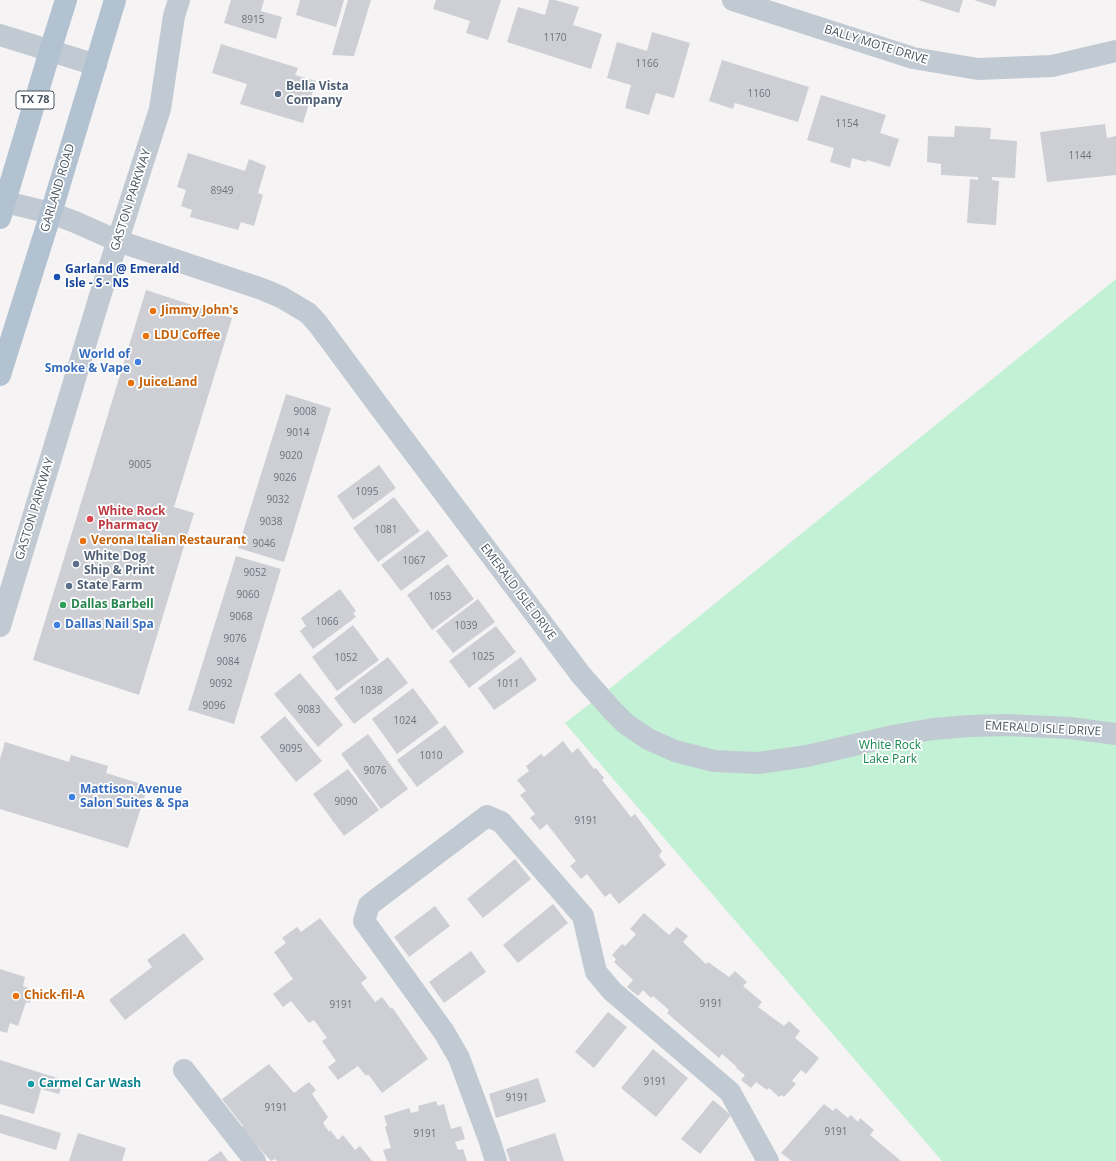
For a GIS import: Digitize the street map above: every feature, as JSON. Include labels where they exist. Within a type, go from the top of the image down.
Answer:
[{"type":"main road","name":"TX 78","points":[[2,210],[66,0]]},
{"type":"main road","name":"GARLAND ROAD","points":[[0,375],[51,213],[115,0]]},
{"type":"street","name":"GASTON PARKWAY","points":[[0,626],[95,311],[160,109],[174,16],[179,0]]},
{"type":"street","name":"BALLY MOTE DRIVE","points":[[733,0],[914,58],[978,69],[1052,66],[1116,51]]},
{"type":"street","points":[[0,35],[96,65]]},
{"type":"street","name":"EMERALD ISLE DRIVE","points":[[2,210],[51,213],[118,241],[262,289],[282,297],[308,313],[318,324],[581,675],[626,724],[648,739],[675,751],[714,760],[758,763],[807,756],[913,732],[970,726],[1007,725],[1062,728],[1116,734]]},
{"type":"street","points":[[496,1161],[459,1058],[444,1032],[364,920],[369,906],[486,816],[501,822],[583,916],[596,972],[612,991],[730,1092],[768,1161]]},
{"type":"street","points":[[184,1070],[255,1161]]},
{"type":"green space","name":"White Rock Lake Park","points":[[1116,279],[1116,1161],[942,1161],[565,723],[613,686]]},
{"type":"building","points":[[231,0],[264,0],[261,11],[282,17],[276,39],[224,23]]},
{"type":"building","points":[[300,0],[344,0],[336,27],[296,15]]},
{"type":"building","points":[[348,0],[371,0],[354,56],[332,55]]},
{"type":"building","points":[[436,0],[501,0],[488,40],[466,33],[470,21],[433,9]]},
{"type":"building","points":[[549,0],[555,0],[579,7],[573,25],[602,34],[591,69],[507,42],[518,7],[545,15]]},
{"type":"building","points":[[918,0],[963,0],[959,13]]},
{"type":"building","points":[[974,0],[997,0],[995,7]]},
{"type":"building","points":[[652,32],[690,43],[674,98],[656,93],[649,115],[625,108],[631,85],[607,78],[617,42],[647,51]]},
{"type":"building","name":"Bella Vista Company","points":[[221,44],[298,68],[295,75],[316,81],[303,123],[240,104],[247,84],[212,73]]},
{"type":"building","points":[[722,60],[809,87],[798,122],[735,103],[733,109],[709,101]]},
{"type":"building","points":[[821,95],[886,115],[880,133],[899,139],[890,167],[867,160],[866,162],[852,158],[850,168],[830,162],[834,148],[807,140]]},
{"type":"building","points":[[1105,124],[1107,138],[1116,136],[1116,175],[1047,182],[1040,132]]},
{"type":"building","points":[[955,126],[991,128],[990,139],[1017,141],[1015,178],[992,177],[992,180],[999,181],[996,225],[967,223],[970,179],[978,180],[978,177],[941,175],[941,164],[927,162],[928,136],[954,137]]},
{"type":"building","points":[[188,153],[245,171],[249,159],[266,166],[258,193],[263,195],[254,226],[241,222],[238,230],[190,217],[192,210],[181,206],[186,190],[177,187]]},
{"type":"building","points":[[146,290],[232,318],[174,507],[194,513],[139,695],[33,660]]},
{"type":"building","points":[[286,394],[331,408],[284,562],[238,548]]},
{"type":"building","points":[[379,465],[396,488],[353,520],[337,496]]},
{"type":"building","points":[[394,497],[420,531],[378,562],[353,528]]},
{"type":"building","points":[[428,530],[448,556],[401,591],[381,565]]},
{"type":"building","points":[[236,556],[281,569],[234,724],[188,710]]},
{"type":"building","points":[[448,564],[474,599],[432,630],[407,595]]},
{"type":"building","points":[[340,589],[356,611],[353,613],[356,617],[313,649],[300,631],[306,626],[301,618]]},
{"type":"building","points":[[478,599],[495,622],[453,653],[436,631]]},
{"type":"building","points":[[353,625],[379,660],[337,691],[312,657]]},
{"type":"building","points":[[496,626],[516,652],[469,688],[449,661]]},
{"type":"building","points":[[388,657],[408,683],[354,724],[334,698]]},
{"type":"building","points":[[521,657],[537,680],[494,710],[478,688]]},
{"type":"building","points":[[300,673],[343,725],[318,747],[274,694]]},
{"type":"building","points":[[413,688],[439,723],[397,754],[372,719]]},
{"type":"building","points":[[285,716],[322,761],[296,782],[260,737]]},
{"type":"building","points":[[445,725],[464,752],[417,787],[397,760]]},
{"type":"building","points":[[368,734],[408,789],[381,809],[341,754]]},
{"type":"building","points":[[563,741],[572,753],[578,748],[594,769],[596,768],[604,778],[602,780],[631,817],[635,814],[662,851],[659,856],[666,865],[619,904],[610,893],[605,897],[587,874],[581,879],[570,866],[576,861],[547,824],[540,830],[530,818],[535,814],[520,795],[526,791],[517,780],[529,771],[526,766],[541,754],[544,757]]},
{"type":"building","name":"Mattison Avenue Salon Suites & Spa","points":[[5,742],[69,762],[71,755],[108,766],[106,773],[148,786],[128,848],[0,809],[0,759]]},
{"type":"building","points":[[348,769],[379,810],[344,836],[313,794]]},
{"type":"building","points":[[515,859],[531,879],[483,918],[467,899]]},
{"type":"building","points":[[553,904],[568,923],[518,963],[503,945]]},
{"type":"building","points":[[435,906],[450,926],[409,957],[394,937]]},
{"type":"building","points":[[644,913],[669,935],[677,927],[688,936],[683,942],[706,964],[708,962],[729,977],[735,971],[747,982],[743,986],[762,1002],[758,1007],[784,1026],[789,1021],[800,1031],[795,1038],[819,1058],[806,1074],[801,1070],[792,1081],[796,1084],[784,1097],[782,1095],[779,1097],[769,1088],[767,1090],[756,1082],[751,1088],[741,1080],[745,1075],[736,1068],[737,1067],[722,1054],[719,1058],[667,1013],[669,1010],[653,996],[651,998],[643,990],[638,996],[627,987],[633,980],[614,962],[616,959],[612,955],[622,944],[625,946],[636,934],[630,929]]},
{"type":"building","points":[[320,918],[367,978],[361,983],[375,1002],[382,997],[391,1009],[392,1007],[428,1059],[382,1093],[368,1074],[366,1076],[358,1066],[338,1080],[328,1067],[336,1061],[322,1041],[327,1038],[314,1020],[309,1023],[291,1001],[283,1007],[273,994],[293,979],[274,952],[286,943],[282,938],[297,927],[301,932]]},
{"type":"building","points":[[184,933],[204,959],[125,1020],[109,1000],[152,967],[147,960]]},
{"type":"building","points":[[471,951],[486,972],[444,1003],[429,982]]},
{"type":"building","name":"Chick-fil-A","points":[[0,969],[25,977],[23,986],[34,990],[30,1003],[26,1002],[18,1026],[10,1023],[7,1033],[0,1031]]},
{"type":"building","points":[[608,1012],[627,1027],[594,1068],[575,1052]]},
{"type":"building","points":[[653,1049],[688,1078],[656,1117],[621,1088]]},
{"type":"building","name":"Carmel Car Wash","points":[[0,1060],[64,1080],[59,1094],[41,1089],[34,1114],[0,1104]]},
{"type":"building","points":[[269,1064],[294,1093],[309,1082],[316,1090],[312,1094],[328,1117],[323,1123],[329,1132],[330,1130],[338,1140],[343,1135],[355,1150],[360,1146],[372,1161],[277,1161],[275,1159],[271,1161],[252,1140],[237,1132],[243,1126],[222,1099]]},
{"type":"building","points":[[538,1078],[546,1102],[496,1118],[489,1094]]},
{"type":"building","points":[[713,1100],[731,1115],[700,1154],[681,1139]]},
{"type":"building","points":[[436,1101],[438,1106],[444,1104],[451,1129],[461,1126],[465,1139],[455,1142],[458,1150],[463,1149],[467,1161],[387,1161],[383,1150],[391,1148],[385,1127],[387,1126],[384,1116],[409,1108],[411,1113],[419,1111],[418,1106]]},
{"type":"building","points":[[824,1104],[833,1111],[836,1108],[848,1118],[851,1115],[858,1122],[860,1118],[874,1130],[870,1135],[901,1161],[792,1161],[781,1153]]},
{"type":"building","points":[[0,1114],[61,1133],[56,1150],[0,1133]]},
{"type":"building","points":[[78,1133],[126,1148],[122,1161],[69,1161]]},
{"type":"building","points":[[555,1133],[564,1161],[510,1161],[506,1149]]},
{"type":"building","points":[[221,1151],[228,1161],[207,1161]]},
{"type":"place","name":"Bella Vista Company","points":[[278,94]]},
{"type":"place","name":"Garland @ Emerald Isle - S - NS","points":[[57,277]]},
{"type":"place","name":"Jimmy John's","points":[[153,311]]},
{"type":"place","name":"LDU Coffee","points":[[146,336]]},
{"type":"place","name":"World of Smoke & Vape","points":[[138,362]]},
{"type":"place","name":"JuiceLand","points":[[131,383]]},
{"type":"place","name":"White Rock Pharmacy","points":[[90,519]]},
{"type":"place","name":"Verona Italian Restaurant","points":[[83,541]]},
{"type":"place","name":"White Dog Ship & Print","points":[[76,564]]},
{"type":"place","name":"State Farm","points":[[69,586]]},
{"type":"place","name":"Dallas Barbell","points":[[63,605]]},
{"type":"place","name":"Dallas Nail Spa","points":[[57,625]]},
{"type":"place","name":"Mattison Avenue Salon Suites & Spa","points":[[72,797]]},
{"type":"place","name":"Chick-fil-A","points":[[16,996]]},
{"type":"place","name":"Carmel Car Wash","points":[[31,1084]]}]
